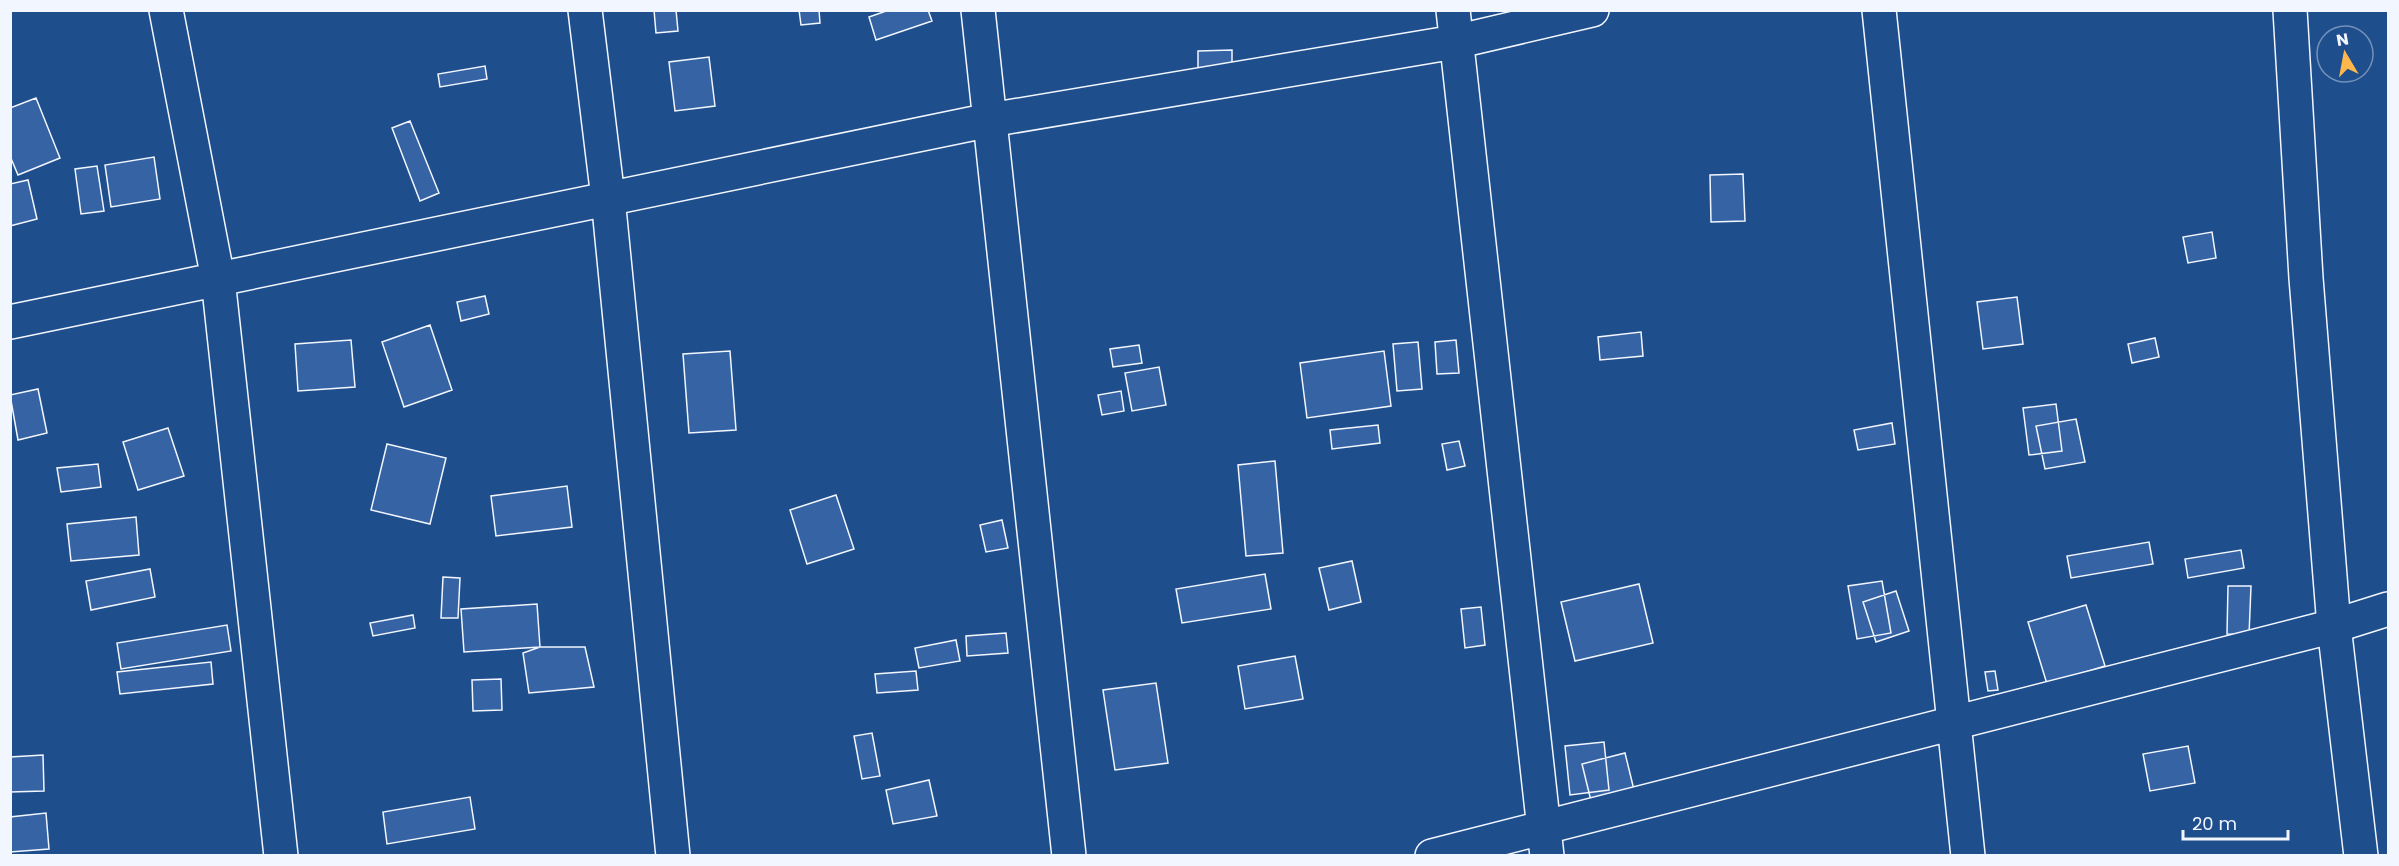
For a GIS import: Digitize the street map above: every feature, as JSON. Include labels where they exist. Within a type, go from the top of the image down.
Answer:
[{"type":"street","points":[[166,10],[218,279],[281,855]]},
{"type":"street","points":[[585,10],[608,198],[673,855]]},
{"type":"street","points":[[978,10],[1070,855]]},
{"type":"street","points":[[10,322],[1454,26],[1592,10]]},
{"type":"street","points":[[1879,10],[1968,855]]},
{"type":"street","points":[[2290,10],[2306,278],[2334,626],[2361,855]]},
{"type":"street","points":[[1454,26],[1545,842]]},
{"type":"street","points":[[1432,855],[1545,842],[1954,724],[2334,626],[2388,609]]},
{"type":"building","points":[[654,10],[676,10],[678,31],[656,33]]},
{"type":"building","points":[[799,10],[819,10],[820,23],[801,25]]},
{"type":"building","points":[[889,10],[928,10],[932,21],[876,40],[869,17]]},
{"type":"building","points":[[1232,50],[1232,70],[1198,72],[1198,51]]},
{"type":"building","points":[[709,57],[715,106],[675,111],[669,62]]},
{"type":"building","points":[[485,66],[487,79],[440,87],[438,74]]},
{"type":"building","points":[[36,98],[60,158],[18,175],[10,156],[10,108]]},
{"type":"building","points":[[410,121],[439,193],[420,201],[392,128]]},
{"type":"building","points":[[154,157],[160,199],[111,207],[105,165]]},
{"type":"building","points":[[97,166],[104,211],[81,214],[75,169]]},
{"type":"building","points":[[1743,174],[1745,221],[1711,222],[1710,175]]},
{"type":"building","points":[[28,180],[37,219],[10,226],[10,184]]},
{"type":"building","points":[[2212,232],[2216,258],[2188,263],[2183,237]]},
{"type":"building","points":[[485,296],[489,314],[461,321],[457,302]]},
{"type":"building","points":[[2017,297],[2023,344],[1983,349],[1977,302]]},
{"type":"building","points":[[430,325],[452,390],[404,407],[382,342]]},
{"type":"building","points":[[1641,332],[1643,356],[1600,360],[1598,337]]},
{"type":"building","points":[[2155,338],[2159,357],[2132,363],[2128,344]]},
{"type":"building","points":[[351,340],[355,387],[298,391],[295,344]]},
{"type":"building","points":[[1456,340],[1459,373],[1437,374],[1435,342]]},
{"type":"building","points":[[1418,342],[1422,389],[1397,391],[1393,344]]},
{"type":"building","points":[[1139,345],[1142,363],[1113,367],[1110,349]]},
{"type":"building","points":[[730,351],[736,430],[689,433],[683,354]]},
{"type":"building","points":[[1384,351],[1391,406],[1307,418],[1300,363]]},
{"type":"building","points":[[1159,367],[1166,405],[1132,411],[1125,373]]},
{"type":"building","points":[[38,389],[47,433],[18,440],[10,395]]},
{"type":"building","points":[[1121,391],[1124,411],[1102,415],[1098,395]]},
{"type":"building","points":[[2056,404],[2062,451],[2029,455],[2023,408]]},
{"type":"building","points":[[2076,419],[2085,462],[2045,469],[2036,426]]},
{"type":"building","points":[[1892,423],[1895,444],[1858,450],[1854,430]]},
{"type":"building","points":[[1378,425],[1380,443],[1332,449],[1330,430]]},
{"type":"building","points":[[168,428],[184,476],[138,490],[123,442]]},
{"type":"building","points":[[1459,441],[1465,466],[1447,470],[1442,444]]},
{"type":"building","points":[[387,444],[446,458],[430,524],[371,510]]},
{"type":"building","points":[[1275,461],[1283,553],[1246,556],[1238,465]]},
{"type":"building","points":[[98,464],[101,487],[61,492],[57,468]]},
{"type":"building","points":[[567,486],[572,527],[496,536],[491,496]]},
{"type":"building","points":[[836,495],[854,549],[807,564],[790,510]]},
{"type":"building","points":[[136,517],[139,555],[71,561],[67,524]]},
{"type":"building","points":[[1002,520],[1008,548],[986,552],[980,525]]},
{"type":"building","points":[[2149,542],[2153,564],[2071,578],[2067,556]]},
{"type":"building","points":[[2241,550],[2244,568],[2188,578],[2185,559]]},
{"type":"building","points":[[1352,561],[1361,602],[1329,610],[1319,568]]},
{"type":"building","points":[[150,569],[155,597],[91,610],[86,581]]},
{"type":"building","points":[[1265,574],[1271,609],[1182,623],[1176,589]]},
{"type":"building","points":[[443,577],[460,578],[458,618],[441,618]]},
{"type":"building","points":[[1882,581],[1891,633],[1857,639],[1848,586]]},
{"type":"building","points":[[1639,584],[1653,643],[1575,661],[1561,602]]},
{"type":"building","points":[[2228,586],[2251,586],[2249,635],[2227,634]]},
{"type":"building","points":[[1896,591],[1909,631],[1876,642],[1863,602]]},
{"type":"building","points":[[537,604],[540,647],[464,652],[461,609]]},
{"type":"building","points":[[2086,605],[2105,666],[2047,684],[2028,622]]},
{"type":"building","points":[[1481,607],[1485,645],[1465,648],[1461,609]]},
{"type":"building","points":[[413,615],[415,628],[373,636],[370,623]]},
{"type":"building","points":[[227,625],[231,651],[121,669],[117,643]]},
{"type":"building","points":[[1006,633],[1008,653],[967,656],[966,636]]},
{"type":"building","points":[[956,640],[960,661],[919,668],[915,648]]},
{"type":"building","points":[[540,647],[585,647],[594,687],[529,693],[523,653]]},
{"type":"building","points":[[1295,656],[1303,699],[1245,709],[1238,666]]},
{"type":"building","points":[[211,662],[213,684],[120,694],[117,672]]},
{"type":"building","points":[[916,671],[918,690],[877,693],[875,674]]},
{"type":"building","points":[[1995,671],[1998,690],[1988,691],[1985,672]]},
{"type":"building","points":[[501,679],[502,710],[473,711],[472,680]]},
{"type":"building","points":[[1156,683],[1168,763],[1115,770],[1103,690]]},
{"type":"building","points":[[872,733],[880,776],[862,779],[854,736]]},
{"type":"building","points":[[1604,742],[1609,790],[1570,795],[1565,746]]},
{"type":"building","points":[[2188,746],[2195,783],[2150,791],[2143,754]]},
{"type":"building","points":[[1625,753],[1635,794],[1592,805],[1582,764]]},
{"type":"building","points":[[43,755],[44,791],[10,792],[10,757]]},
{"type":"building","points":[[929,780],[937,816],[893,824],[886,790]]},
{"type":"building","points":[[470,797],[475,829],[387,844],[383,812]]},
{"type":"building","points":[[46,813],[49,849],[10,852],[10,817]]}]
